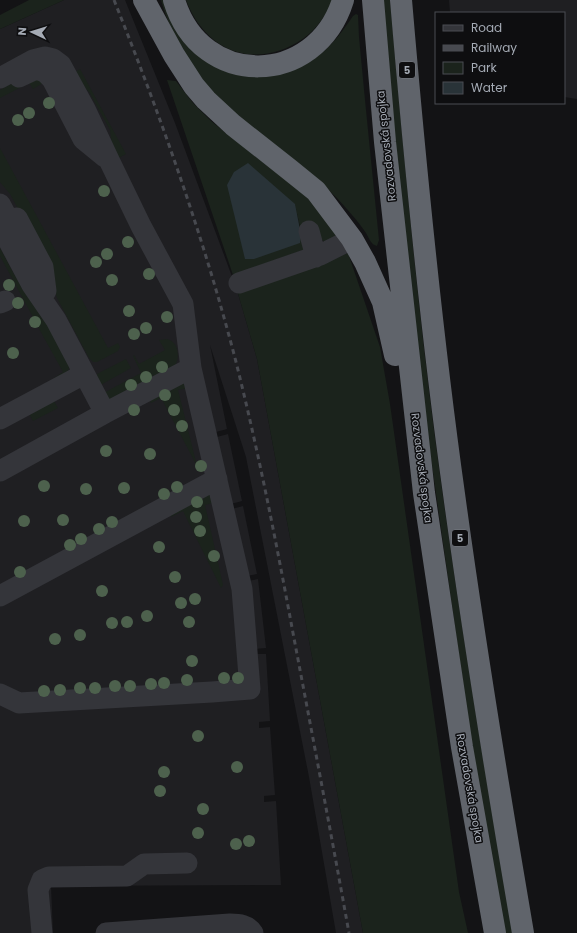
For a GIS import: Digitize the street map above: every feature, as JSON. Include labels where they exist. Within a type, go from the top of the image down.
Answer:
[{"type":"highway","points":[[144,0],[184,72],[206,100],[233,125],[316,191],[352,239],[365,262],[383,302],[424,493]]},
{"type":"highway","points":[[154,0],[164,38]]},
{"type":"highway","points":[[174,0],[186,28],[205,49],[230,62],[255,67],[285,62],[314,46],[332,27],[343,0]]},
{"type":"highway","name":"Rozvadovská spojka","points":[[373,0],[387,166],[424,493],[462,747],[495,933]]},
{"type":"highway","name":"5","points":[[401,0],[414,148],[453,492],[489,732],[523,933]]},
{"type":"lane","points":[[0,78],[33,60],[45,57],[53,59],[61,65],[63,85]]},
{"type":"lane","points":[[0,86],[36,69],[45,72],[52,79],[63,85],[85,109],[103,155],[183,304],[191,368],[242,589],[250,689],[19,703],[0,694]]},
{"type":"lane","points":[[0,192],[5,196],[43,267],[40,288]]},
{"type":"lane","points":[[0,204],[56,320],[105,413]]},
{"type":"lane","points":[[0,226],[40,288]]},
{"type":"lane","points":[[309,232],[316,257]]},
{"type":"lane","points":[[238,283],[316,257],[352,239]]},
{"type":"lane","points":[[0,243],[16,271],[40,288]]},
{"type":"lane","points":[[0,471],[105,413],[191,368]]},
{"type":"lane","points":[[0,419],[84,374]]},
{"type":"lane","points":[[0,596],[217,479]]},
{"type":"lane","points":[[42,933],[38,890],[42,880],[49,877],[127,876],[144,864],[187,863]]},
{"type":"lane","points":[[106,933],[160,931],[240,924],[253,933]]},
{"type":"shaded area","points":[[64,0],[125,0],[175,123],[237,290],[257,359],[363,933],[336,933],[309,777],[246,457],[210,345],[227,429],[216,432],[217,437],[228,434],[242,501],[231,504],[232,509],[243,506],[257,574],[247,576],[248,581],[258,579],[266,648],[254,649],[255,654],[266,654],[270,721],[259,722],[259,728],[270,727],[275,795],[264,796],[264,802],[276,801],[281,885],[51,886],[53,933],[0,933],[0,29]]},
{"type":"shaded area","points":[[449,0],[577,0],[577,99],[565,97],[565,12],[450,12]]},
{"type":"green space","points":[[29,0],[64,0],[0,29],[0,15]]},
{"type":"green space","points":[[161,0],[165,0],[174,24],[187,44],[204,60],[224,71],[245,76],[268,76],[292,70],[315,58],[331,44],[353,16],[356,14],[358,15],[379,240],[377,246],[372,243],[356,220],[337,198],[296,162],[229,111],[215,97],[196,72],[179,44]]},
{"type":"green space","points":[[186,0],[334,0],[317,26],[304,38],[286,48],[269,53],[251,54],[235,51],[220,44],[206,33],[195,18]]},
{"type":"green space","points":[[382,0],[390,0],[416,274],[443,500],[471,686],[513,933],[505,933],[471,739],[428,437],[396,149]]},
{"type":"green space","points":[[80,69],[126,154],[115,160],[110,130],[89,92],[70,75]]},
{"type":"green space","points":[[22,78],[48,80],[33,89],[29,83],[0,98],[0,90]]},
{"type":"green space","points":[[167,80],[176,81],[193,103],[211,121],[307,197],[331,221],[337,236],[325,243],[309,225],[300,227],[295,204],[301,235],[306,249],[233,275]]},
{"type":"green space","points":[[0,148],[108,348],[118,343],[120,347],[118,351],[97,362],[93,362],[89,358],[57,298],[45,259],[10,194],[0,182]]},
{"type":"green space","points":[[0,248],[14,274],[28,290],[68,362],[69,368],[67,373],[55,380],[54,378],[63,372],[37,325],[33,322],[34,319],[0,256]]},
{"type":"green space","points":[[348,253],[380,347],[390,404],[459,892],[468,933],[363,933],[257,359],[237,290]]},
{"type":"green space","points":[[167,339],[176,346],[178,358],[175,366],[107,404],[98,396],[141,373],[133,356],[134,355],[139,364],[165,350],[159,340]]},
{"type":"green space","points":[[126,359],[131,368],[97,387],[97,374]]},
{"type":"green space","points":[[185,383],[189,388],[178,390],[197,466],[161,398],[151,403],[150,400],[177,384]]},
{"type":"green space","points":[[53,399],[58,408],[33,421],[28,412]]},
{"type":"green space","points":[[209,493],[216,502],[205,505],[223,585],[221,588],[183,511],[171,517],[172,512]]},
{"type":"water","points":[[248,163],[295,204],[301,235],[300,243],[254,259],[245,259],[227,185],[234,172]]},
{"type":"railway","points":[[114,0],[165,133],[180,177],[223,312],[235,358],[259,461],[273,530],[349,933]]}]
